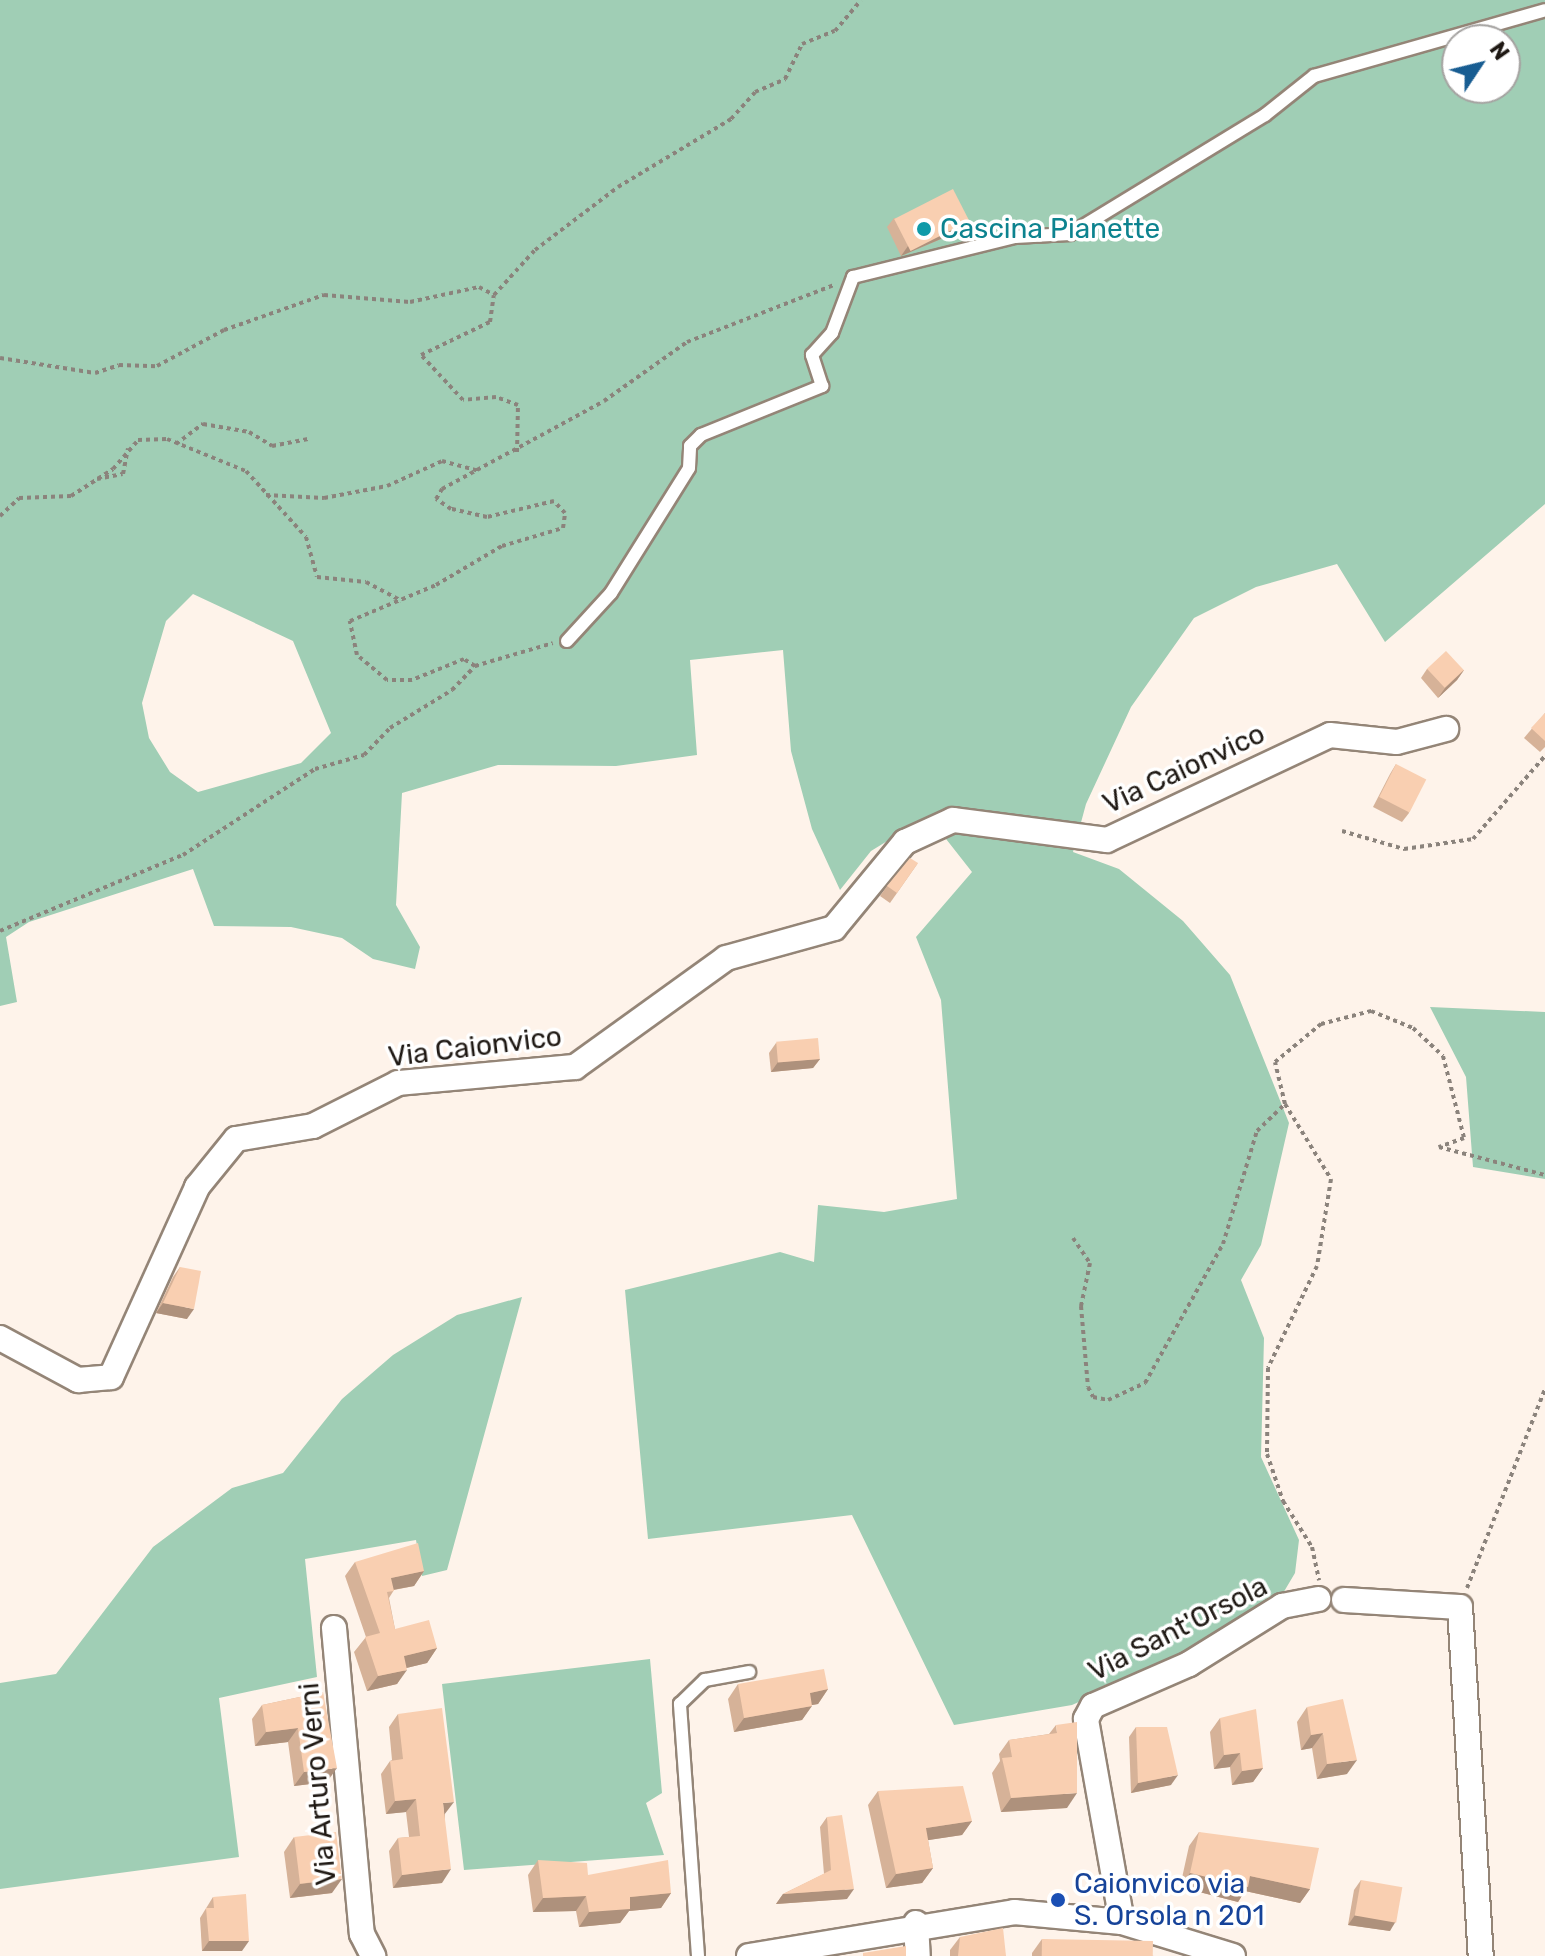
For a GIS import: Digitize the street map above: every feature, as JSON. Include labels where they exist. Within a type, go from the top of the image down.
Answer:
[{"type":"street","name":"Via Caionvico","points":[[0,1338],[68,1376],[111,1377],[197,1187],[236,1139],[313,1126],[398,1083],[575,1067],[726,958],[834,928],[905,842],[953,820],[1107,840],[1330,735],[1397,742],[1446,729]]},
{"type":"street","name":"Via Sant'Orsola","points":[[1122,1922],[1086,1719],[1093,1706],[1189,1664],[1282,1606],[1318,1599]]},
{"type":"street","points":[[1344,1600],[1460,1607],[1481,1956]]},
{"type":"street","name":"Via Arturo Verni","points":[[334,1628],[367,1945],[349,1956]]},
{"type":"street","points":[[749,1956],[916,1923],[1014,1912],[1122,1922],[1233,1956]]},
{"type":"street","points":[[916,1923],[918,1956]]},
{"type":"lane","points":[[567,641],[611,593],[701,435],[822,386],[812,355],[832,333],[853,277],[1015,237],[1070,234],[1265,115],[1314,76],[1545,10]]},
{"type":"lane","points":[[698,1956],[680,1704],[705,1680],[749,1672]]},
{"type":"path","points":[[517,452],[518,405],[496,397],[463,400],[421,355],[490,322],[494,295],[566,224],[785,79],[802,44],[835,31],[861,0]]},
{"type":"path","points":[[475,666],[464,659],[412,680],[369,671],[357,655],[350,621],[401,601],[502,546],[563,528],[565,513],[554,501],[487,517],[436,499],[479,471],[517,452],[687,342],[853,277]]},
{"type":"path","points":[[0,358],[95,373],[119,365],[157,366],[224,330],[324,295],[410,302],[479,287],[494,295]]},
{"type":"path","points":[[176,444],[203,424],[238,429],[272,446],[309,439]]},
{"type":"path","points":[[128,446],[176,444],[246,471],[306,537],[317,577],[366,582],[401,601]]},
{"type":"path","points":[[0,516],[19,498],[61,491],[67,498],[113,469],[128,446]]},
{"type":"path","points":[[93,479],[123,474],[128,446]]},
{"type":"path","points":[[266,495],[324,498],[387,486],[442,461],[479,471]]},
{"type":"path","points":[[0,931],[117,887],[239,824],[315,769],[364,755],[475,666],[567,641]]},
{"type":"path","points":[[1342,831],[1404,849],[1473,839],[1545,756]]},
{"type":"path","points":[[1318,1599],[1312,1547],[1283,1501],[1267,1454],[1268,1368],[1317,1266],[1331,1179],[1285,1104],[1275,1062],[1285,1048],[1321,1024],[1371,1011],[1413,1028],[1443,1056],[1464,1138],[1439,1147],[1545,1175]]},
{"type":"path","points":[[1073,1238],[1090,1263],[1081,1306],[1088,1387],[1093,1397],[1108,1400],[1145,1383],[1223,1244],[1257,1131],[1285,1104]]},
{"type":"path","points":[[1460,1607],[1545,1389]]},
{"type":"green space","points":[[0,0],[1545,0],[1545,504],[1385,642],[1337,564],[1256,587],[1194,618],[1131,707],[1086,804],[1073,852],[1119,869],[1183,921],[1230,975],[1289,1123],[1261,1245],[1241,1280],[1264,1338],[1261,1457],[1299,1540],[1295,1573],[1279,1600],[1182,1656],[1072,1705],[954,1725],[852,1515],[648,1539],[625,1290],[780,1252],[814,1262],[818,1205],[884,1212],[957,1199],[941,1000],[916,937],[972,872],[928,816],[871,851],[840,890],[812,829],[791,751],[783,650],[690,660],[697,755],[616,766],[498,765],[402,793],[396,905],[420,947],[415,969],[373,959],[342,938],[291,927],[214,926],[193,869],[29,922],[6,937],[17,1002],[0,1006]],"holes":[[[193,594],[293,641],[331,733],[301,763],[198,792],[170,772],[149,738],[142,703],[166,621]]]},
{"type":"green space","points":[[1430,1007],[1545,1012],[1545,1179],[1473,1167],[1466,1077]]},
{"type":"green space","points":[[522,1297],[447,1570],[422,1576],[416,1540],[305,1559],[317,1677],[219,1698],[239,1857],[0,1889],[0,1683],[56,1674],[153,1547],[232,1488],[283,1473],[342,1399],[393,1355],[457,1315]]},
{"type":"green space","points":[[650,1659],[662,1793],[646,1803],[664,1855],[464,1870],[442,1684]]},
{"type":"building","name":"Cascina Pianette","points":[[953,189],[969,221],[911,251],[894,219]]},
{"type":"building","points":[[1446,651],[1464,670],[1445,688],[1427,669]]},
{"type":"building","points":[[1545,713],[1545,741],[1531,728]]},
{"type":"building","points":[[1396,764],[1426,779],[1409,812],[1379,797]]},
{"type":"building","points":[[910,858],[918,863],[897,893],[887,886]]},
{"type":"building","points":[[818,1038],[820,1059],[778,1063],[776,1042]]},
{"type":"building","points":[[180,1267],[201,1271],[194,1309],[163,1303]]},
{"type":"building","points":[[418,1543],[424,1571],[391,1578],[394,1591],[387,1592],[395,1629],[429,1620],[437,1648],[404,1656],[407,1670],[378,1676],[365,1637],[380,1633],[355,1562]]},
{"type":"building","points":[[824,1669],[828,1689],[810,1693],[812,1706],[744,1718],[738,1684]]},
{"type":"building","points":[[323,1692],[337,1768],[304,1772],[298,1728],[266,1732],[262,1705]]},
{"type":"building","points":[[1343,1699],[1357,1760],[1327,1764],[1323,1733],[1311,1735],[1307,1707]]},
{"type":"building","points":[[442,1708],[454,1802],[443,1803],[451,1869],[402,1875],[398,1838],[420,1836],[416,1799],[395,1801],[390,1761],[403,1759],[398,1714]]},
{"type":"building","points":[[1256,1709],[1263,1768],[1242,1771],[1240,1753],[1224,1755],[1220,1718]]},
{"type":"building","points":[[1077,1722],[1077,1793],[1011,1798],[1002,1758],[1012,1757],[1009,1740],[1057,1733],[1056,1725]]},
{"type":"building","points":[[1136,1727],[1167,1727],[1178,1775],[1138,1783]]},
{"type":"building","points":[[963,1786],[972,1821],[926,1828],[933,1868],[896,1874],[878,1791]]},
{"type":"building","points":[[842,1815],[854,1889],[783,1894],[831,1870],[827,1817]]},
{"type":"building","points":[[336,1832],[342,1879],[300,1884],[294,1837]]},
{"type":"building","points":[[1199,1832],[1319,1848],[1310,1889],[1250,1876],[1248,1887],[1190,1873]]},
{"type":"building","points":[[538,1860],[587,1863],[588,1875],[668,1860],[671,1893],[630,1897],[630,1909],[589,1912],[586,1896],[543,1898]]},
{"type":"building","points":[[1361,1880],[1402,1887],[1396,1923],[1355,1915]]},
{"type":"building","points":[[246,1894],[249,1941],[209,1941],[206,1908],[214,1908],[213,1897]]},
{"type":"building","points":[[1003,1928],[1006,1956],[958,1956],[960,1937]]},
{"type":"building","points":[[1042,1939],[1153,1941],[1153,1956],[1042,1956]]},
{"type":"building","points":[[906,1946],[906,1956],[863,1956],[863,1953]]},
{"type":"place","name":"Cascina Pianette","points":[[924,229]]},
{"type":"place","name":"Caionvico via S. Orsola n 201","points":[[1058,1900]]}]
